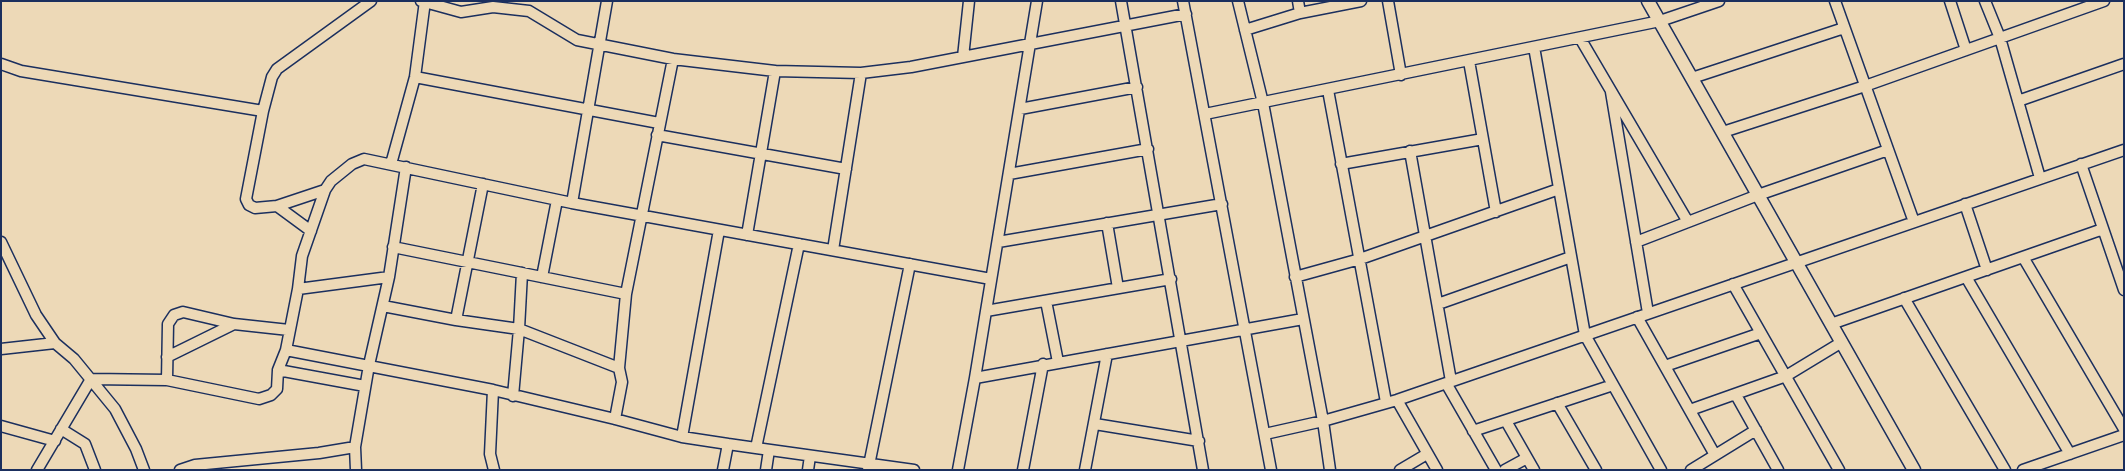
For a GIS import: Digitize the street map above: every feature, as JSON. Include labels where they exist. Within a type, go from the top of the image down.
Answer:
[{"type":"street","points":[[325,190],[277,206],[256,208],[249,205],[246,199],[263,111],[272,77],[277,69],[371,1]]},
{"type":"street","points":[[422,1],[461,12],[519,5],[577,40],[600,46],[673,59],[775,71],[861,73],[911,67],[1186,14]]},
{"type":"street","points":[[391,164],[415,77],[425,1]]},
{"type":"street","points":[[572,203],[607,1]]},
{"type":"street","points":[[963,57],[969,1]]},
{"type":"street","points":[[958,470],[998,242],[1037,1]]},
{"type":"street","points":[[1121,1],[1204,470]]},
{"type":"street","points":[[1183,1],[1246,330],[1271,470]]},
{"type":"street","points":[[1238,1],[1263,103],[1323,421],[1330,470]]},
{"type":"street","points":[[1298,1],[1300,13]]},
{"type":"street","points":[[1244,30],[1300,13],[1356,1]]},
{"type":"street","points":[[1388,1],[1401,75]]},
{"type":"street","points":[[1648,1],[1842,342],[1912,469]]},
{"type":"street","points":[[1835,1],[1914,222]]},
{"type":"street","points":[[1950,1],[1966,50]]},
{"type":"street","points":[[1985,1],[2000,38],[2040,178]]},
{"type":"street","points":[[1723,132],[1865,86],[2104,1]]},
{"type":"street","points":[[1205,114],[1660,21],[1715,2]]},
{"type":"street","points":[[1692,78],[1844,28]]},
{"type":"street","points":[[1580,38],[1688,222]]},
{"type":"street","points":[[1534,47],[1585,335],[1661,470]]},
{"type":"street","points":[[615,419],[622,382],[619,368],[626,294],[640,216],[673,59]]},
{"type":"street","points":[[1469,61],[1496,212]]},
{"type":"street","points":[[1,64],[21,71],[263,111]]},
{"type":"street","points":[[2018,101],[2124,64]]},
{"type":"street","points":[[747,235],[775,71]]},
{"type":"street","points":[[833,250],[861,73]]},
{"type":"street","points":[[415,77],[589,108],[659,123]]},
{"type":"street","points":[[1020,109],[1137,87]]},
{"type":"street","points":[[1328,90],[1386,402]]},
{"type":"street","points":[[1611,92],[1648,313]]},
{"type":"street","points":[[657,135],[846,169]]},
{"type":"street","points":[[1342,164],[1483,139]]},
{"type":"street","points":[[1009,174],[1148,149]]},
{"type":"street","points":[[1636,242],[1758,194],[1888,150]]},
{"type":"street","points":[[1265,434],[1323,421],[1396,400],[2124,150]]},
{"type":"street","points":[[1410,152],[1438,304],[1449,382],[1473,432],[1496,470]]},
{"type":"street","points":[[91,379],[167,380],[259,399],[271,395],[277,389],[278,370],[286,350],[298,289],[302,256],[325,190],[331,181],[352,164],[364,159],[572,203],[991,279]]},
{"type":"street","points":[[2081,164],[2124,290]]},
{"type":"street","points":[[356,470],[355,447],[368,365],[389,277],[406,167]]},
{"type":"street","points":[[456,320],[483,184]]},
{"type":"street","points":[[1295,277],[1360,260],[1559,189]]},
{"type":"street","points":[[542,277],[557,200]]},
{"type":"street","points":[[998,242],[1222,204]]},
{"type":"street","points":[[1965,204],[1987,270]]},
{"type":"street","points":[[277,206],[311,230]]},
{"type":"street","points":[[1108,223],[1118,288]]},
{"type":"street","points":[[1831,324],[2103,229]]},
{"type":"street","points":[[682,438],[719,230]]},
{"type":"street","points":[[1,242],[36,315],[56,343],[64,349],[91,379],[114,409],[136,449],[144,470]]},
{"type":"street","points":[[756,448],[799,244]]},
{"type":"street","points":[[393,247],[626,294]]},
{"type":"street","points":[[1438,304],[1571,257]]},
{"type":"street","points":[[2023,257],[2124,428]]},
{"type":"street","points":[[868,467],[910,264]]},
{"type":"street","points":[[513,396],[522,272]]},
{"type":"street","points":[[298,289],[389,277]]},
{"type":"street","points":[[1966,277],[2070,454]]},
{"type":"street","points":[[986,311],[1171,279]]},
{"type":"street","points":[[1733,284],[1839,470]]},
{"type":"street","points":[[1904,298],[2006,470]]},
{"type":"street","points":[[1046,301],[1058,362]]},
{"type":"street","points":[[383,306],[456,320],[519,329],[619,368]]},
{"type":"street","points":[[167,380],[168,324],[174,315],[183,312],[234,324],[289,330]]},
{"type":"street","points":[[1637,317],[1715,455]]},
{"type":"street","points":[[975,378],[1043,364],[1303,320]]},
{"type":"street","points":[[167,357],[234,324]]},
{"type":"street","points":[[1665,366],[1761,333]]},
{"type":"street","points":[[1690,410],[1736,395],[1786,376],[1842,342]]},
{"type":"street","points":[[1,349],[56,343]]},
{"type":"street","points":[[286,350],[493,390],[513,396],[615,419],[682,438],[810,456],[868,467],[914,470]]},
{"type":"street","points":[[1085,470],[1095,424],[1107,354]]},
{"type":"street","points":[[1023,470],[1043,364]]},
{"type":"street","points":[[278,370],[365,386]]},
{"type":"street","points":[[38,470],[91,379]]},
{"type":"street","points":[[1473,432],[1613,385]]},
{"type":"street","points":[[493,390],[490,454],[494,470]]},
{"type":"street","points":[[1736,395],[1778,470]]},
{"type":"street","points":[[1396,400],[1437,470]]},
{"type":"street","points":[[1558,404],[1596,470]]},
{"type":"street","points":[[1506,421],[1534,470]]},
{"type":"street","points":[[1095,424],[1200,441]]},
{"type":"street","points":[[1,426],[55,441]]},
{"type":"street","points":[[62,429],[85,444],[95,470]]},
{"type":"street","points":[[1691,470],[1756,430]]},
{"type":"street","points":[[2023,470],[2124,435]]},
{"type":"street","points":[[723,470],[728,444]]},
{"type":"street","points":[[180,470],[195,465],[319,453],[355,447]]},
{"type":"street","points":[[766,470],[769,450]]},
{"type":"street","points":[[1400,470],[1427,454]]},
{"type":"street","points":[[808,470],[810,456]]},
{"type":"street","points":[[1505,470],[1527,458]]}]
